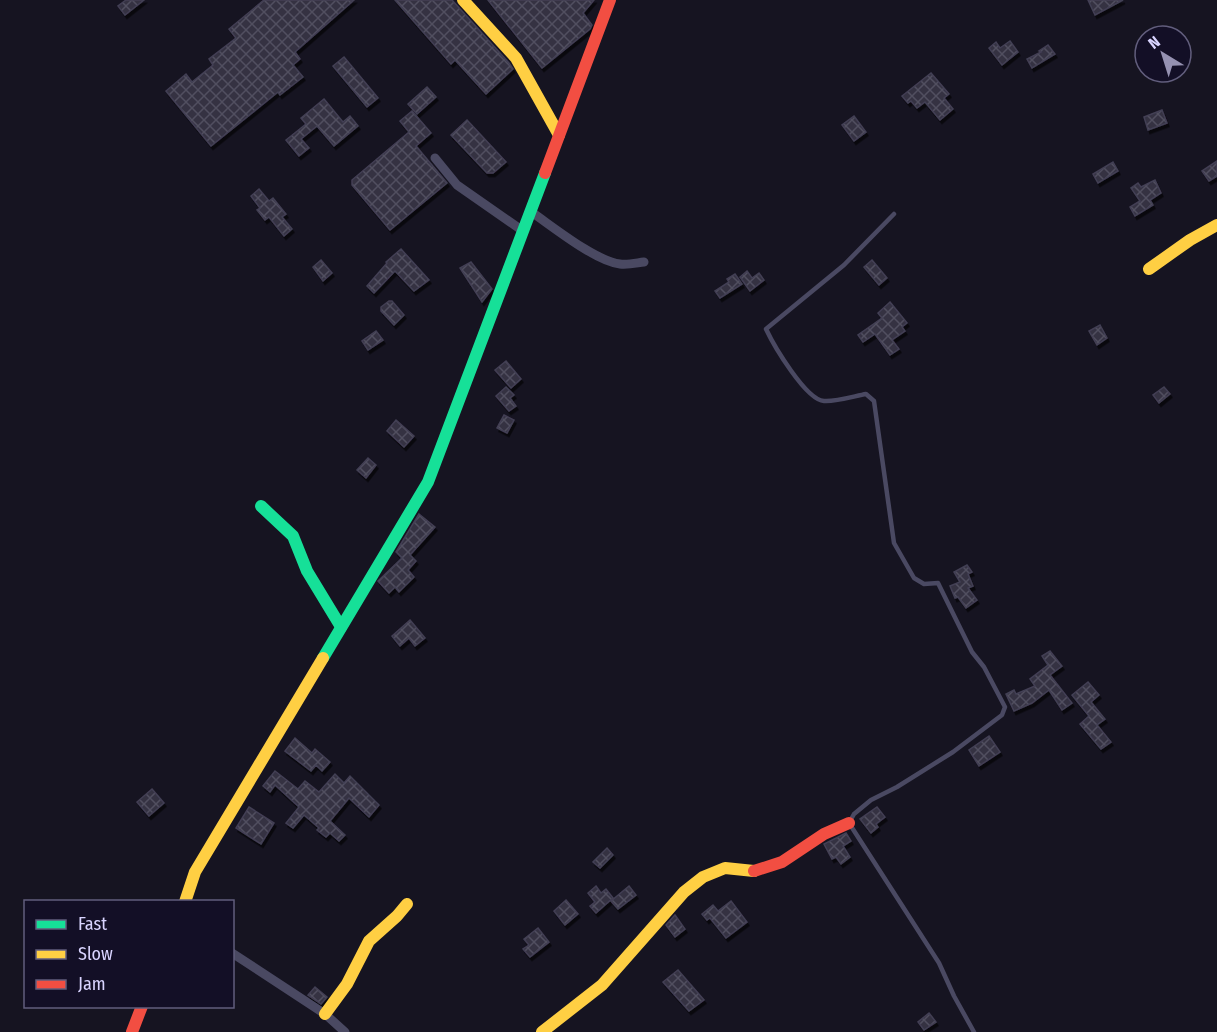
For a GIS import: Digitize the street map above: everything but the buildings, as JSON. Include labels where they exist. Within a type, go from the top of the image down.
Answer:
[{"type":"main road","points":[[463,0],[516,58],[559,135]]},
{"type":"main road","points":[[186,900],[195,872],[428,482],[610,0]]},
{"type":"main road","points":[[1149,269],[1190,240],[1217,225]]},
{"type":"main road","points":[[261,506],[293,536],[307,571],[341,627]]},
{"type":"main road","points":[[542,1032],[602,985],[684,892],[703,877],[725,868],[757,871],[782,862],[824,834],[849,822]]},
{"type":"main road","points":[[325,1014],[347,984],[369,941],[407,904]]},
{"type":"main road","points":[[132,1032],[141,1008]]},
{"type":"street","points":[[435,158],[457,185],[523,231]]},
{"type":"street","points":[[530,211],[586,249],[614,263],[622,265],[644,262]]},
{"type":"street","points":[[234,954],[325,1014],[345,1032]]},
{"type":"lane","points":[[894,214],[844,265],[766,329],[777,351],[811,396],[824,401],[866,393],[874,401],[894,543],[914,578],[924,584],[938,583],[972,652],[984,667],[1005,707],[1002,715],[953,752],[897,787],[871,800],[854,814],[849,822],[939,963],[974,1032]]},
{"type":"traffic: fast","points":[[323,658],[428,482],[545,173]]},
{"type":"traffic: fast","points":[[261,506],[293,536],[307,571],[341,627]]},
{"type":"traffic: slow","points":[[463,0],[516,58],[559,135]]},
{"type":"traffic: slow","points":[[1149,269],[1190,240],[1217,225]]},
{"type":"traffic: slow","points":[[186,900],[195,872],[323,658]]},
{"type":"traffic: slow","points":[[542,1032],[602,985],[684,892],[703,877],[725,868],[754,871]]},
{"type":"traffic: slow","points":[[325,1014],[347,984],[369,941],[407,904]]},
{"type":"traffic: jam","points":[[545,173],[610,0]]},
{"type":"traffic: jam","points":[[754,871],[782,862],[824,834],[849,823]]},
{"type":"traffic: jam","points":[[132,1032],[141,1008]]}]
